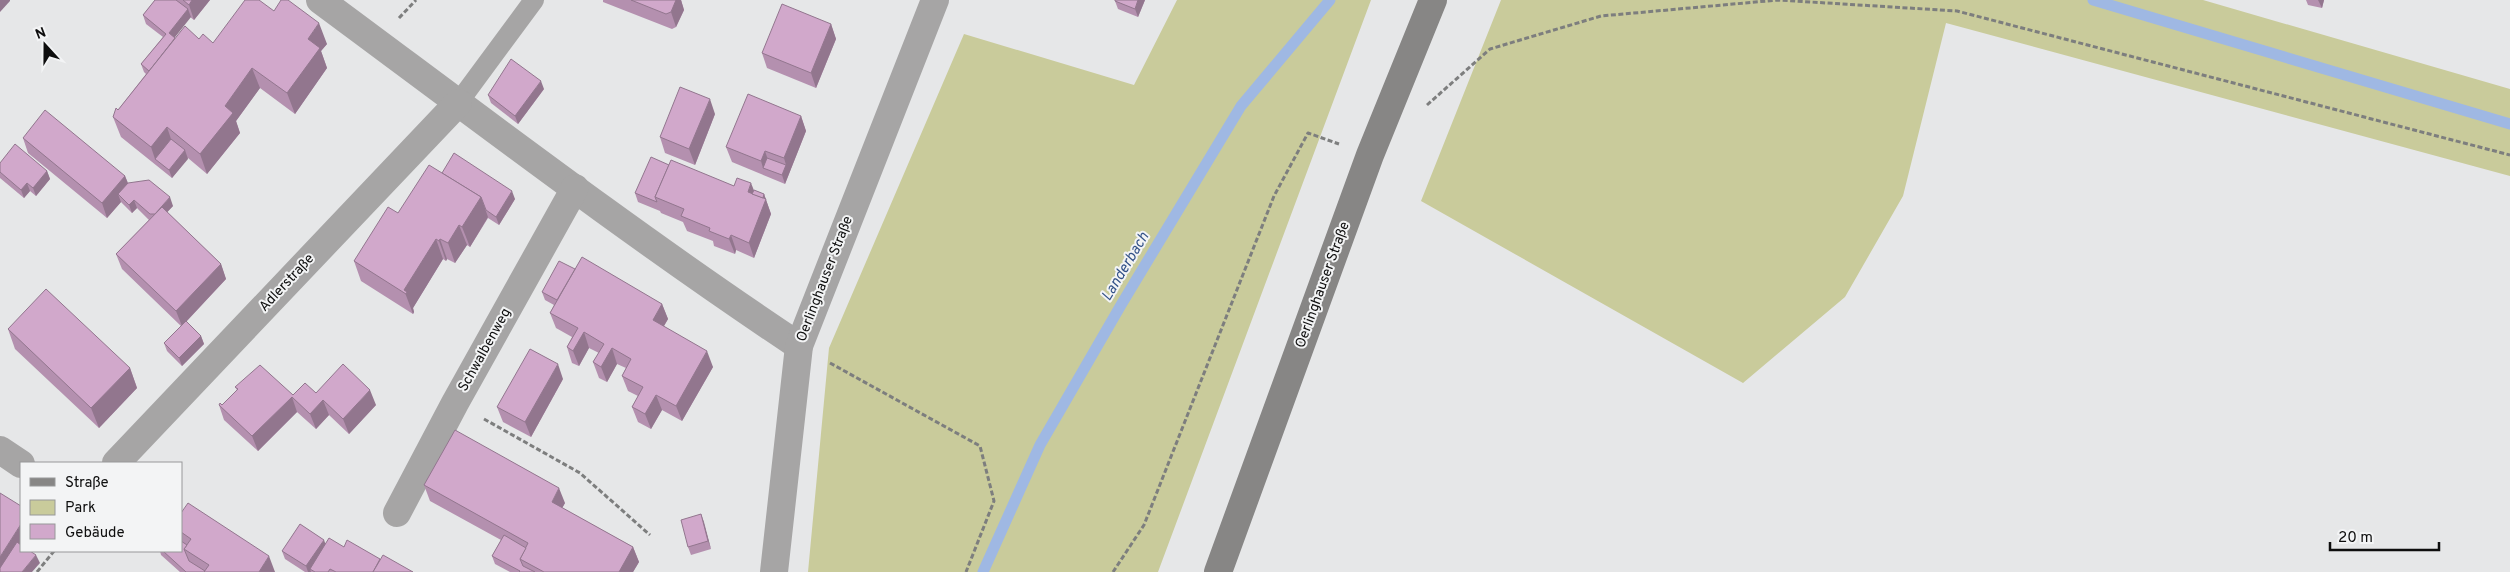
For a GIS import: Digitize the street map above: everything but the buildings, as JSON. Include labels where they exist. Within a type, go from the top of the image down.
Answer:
[{"type":"main road","name":"Oerlinghauser Straße","points":[[1218,572],[1370,155],[1434,0]]},
{"type":"street","points":[[320,0],[575,188],[743,309],[799,346]]},
{"type":"street","name":"Oerlinghauser Straße","points":[[774,572],[799,346],[935,0]]},
{"type":"street","name":"Adlerstraße","points":[[117,462],[458,103]]},
{"type":"street","name":"Schwalbenweg","points":[[397,513],[455,403],[575,188]]},
{"type":"street","points":[[0,450],[20,463]]},
{"type":"lane","points":[[458,103],[534,0]]},
{"type":"path","points":[[1383,127],[1401,128],[1490,49],[1601,16],[1778,0],[1958,11],[2510,155]]},
{"type":"path","points":[[1113,572],[1144,525],[1274,196],[1308,133],[1370,155]]},
{"type":"path","points":[[799,346],[980,446],[994,501],[966,572]]},
{"type":"path","points":[[455,403],[580,473],[650,535]]},
{"type":"path","points":[[37,572],[53,552]]},
{"type":"green space","points":[[1177,0],[1371,0],[1158,572],[808,572],[829,348],[964,34],[1134,85]]},
{"type":"green space","points":[[1501,0],[2203,0],[2510,89],[2510,176],[1946,23],[1903,196],[1845,297],[1743,383],[1421,201]]},
{"type":"waterway","name":"Landerbach","points":[[983,572],[1040,445],[1121,305],[1241,106],[1330,0]]},
{"type":"waterway","points":[[2093,0],[2510,124]]}]
